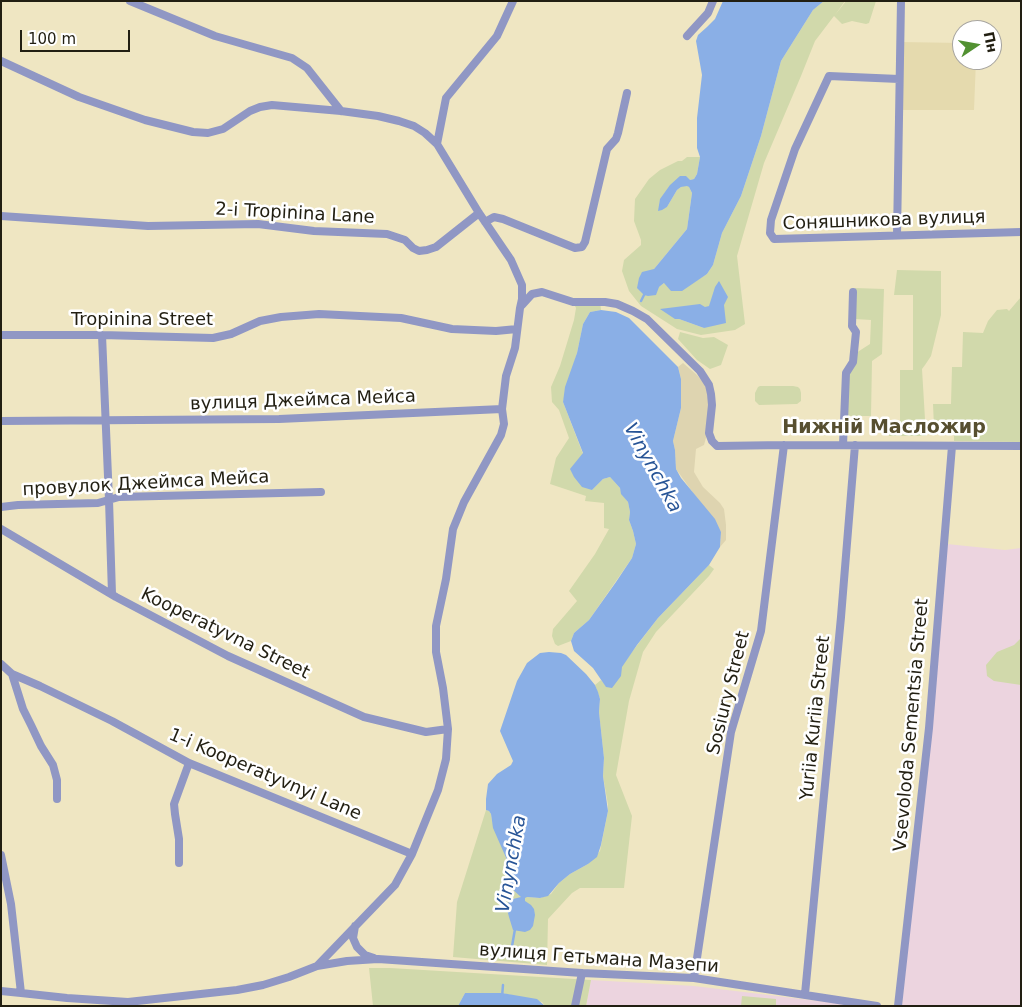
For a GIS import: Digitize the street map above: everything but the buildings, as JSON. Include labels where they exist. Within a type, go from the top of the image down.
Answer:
[{"type":"street","points":[[130,1],[215,36],[292,58],[306,68],[341,110]]},
{"type":"street","points":[[437,144],[446,98],[497,36],[513,1]]},
{"type":"street","points":[[687,36],[708,13],[713,1]]},
{"type":"street","points":[[897,235],[900,1]]},
{"type":"street","points":[[1,61],[79,97],[145,120],[193,132],[208,133],[223,129],[260,107],[272,105],[341,110],[378,116],[414,126],[437,144],[479,213],[511,260],[522,285],[522,299],[515,348],[506,376],[502,409],[504,424],[501,435],[464,502],[453,529],[446,579],[436,626],[436,652],[448,729],[446,759],[438,790],[412,854],[395,885],[317,966]]},
{"type":"street","name":"Соняшникова вулиця","points":[[899,79],[828,76],[795,149],[771,220],[770,233],[774,239],[1021,232]]},
{"type":"street","points":[[485,222],[494,217],[503,219],[575,248],[582,247],[585,242],[608,149],[618,134],[627,93]]},
{"type":"street","name":"2-i Tropinina Lane","points":[[1,216],[148,226],[258,224],[314,231],[387,234],[405,240],[419,251],[436,247],[479,213]]},
{"type":"street","points":[[520,308],[532,294],[542,292],[573,302],[617,304],[647,320],[702,373],[709,385],[712,394],[709,433],[712,441],[717,446],[1021,446]]},
{"type":"street","points":[[843,445],[846,373],[852,362],[856,332],[852,326],[853,292]]},
{"type":"street","name":"Tropinina Street","points":[[1,335],[213,338],[231,334],[260,321],[318,314],[401,318],[452,329],[518,330]]},
{"type":"street","points":[[102,335],[112,594]]},
{"type":"street","name":"вулиця Джеймса Мейса","points":[[1,421],[279,419],[502,409]]},
{"type":"street","name":"Sosiury Street","points":[[694,978],[731,732],[760,631],[784,445]]},
{"type":"street","name":"Yuriia Kuriia Street","points":[[805,994],[840,627],[855,445]]},
{"type":"street","name":"Vsevoloda Sementsia Street","points":[[898,1006],[929,728],[952,446]]},
{"type":"street","name":"провулок Джеймса Мейса","points":[[1,506],[98,503],[119,497],[322,492]]},
{"type":"street","name":"Kooperatyvna Street","points":[[1,529],[112,594],[228,656],[364,717],[426,732],[448,729]]},
{"type":"street","name":"1-i Kooperatyvnyi Lane","points":[[1,664],[12,674],[112,721],[189,763],[412,854]]},
{"type":"street","points":[[12,674],[31,725],[53,766],[57,780],[57,799]]},
{"type":"street","points":[[179,863],[179,839],[174,804],[189,763]]},
{"type":"street","points":[[1,856],[12,904],[21,993]]},
{"type":"street","points":[[355,926],[353,938],[357,947],[365,955],[378,959]]},
{"type":"street","name":"вулиця Гетьмана Мазепи","points":[[1,991],[67,1002],[128,1002],[237,990],[272,982],[317,966],[347,961],[378,959],[582,973],[694,978],[877,1006]]},
{"type":"street","points":[[575,1006],[582,973]]},
{"type":"shaded area","points":[[900,42],[952,43],[952,70],[976,70],[974,110],[899,110]]},
{"type":"shaded area","points":[[947,544],[1005,550],[1021,548],[1021,1006],[902,1005]]},
{"type":"shaded area","points":[[591,980],[694,986],[859,1006],[586,1006]]},
{"type":"green space","points":[[824,1],[845,1],[835,15],[846,1],[876,1],[869,23],[852,21],[842,24],[834,16],[815,41],[764,163],[737,256],[745,324],[735,330],[701,335],[677,329],[641,306],[629,291],[622,271],[624,260],[641,245],[634,221],[635,199],[649,179],[660,170],[687,157],[700,157],[697,174],[694,179],[690,180],[660,200],[659,210],[667,207],[677,190],[681,187],[687,185],[692,193],[687,229],[654,269],[659,287],[664,283],[694,282],[707,274],[713,265],[722,233],[741,196],[761,136],[781,61],[813,10]],"holes":[[[710,306],[704,328],[679,319]]]},
{"type":"green space","points":[[897,270],[941,271],[941,315],[931,356],[922,369],[926,436],[889,436],[889,428],[900,428],[900,370],[913,370],[913,295],[894,295]]},
{"type":"green space","points":[[855,288],[884,289],[882,354],[872,361],[871,416],[846,416],[848,374],[856,353],[870,344],[871,320],[855,319]]},
{"type":"green space","points":[[1021,297],[1021,442],[954,441],[954,433],[951,432],[950,428],[934,427],[933,404],[951,404],[952,367],[962,367],[963,332],[983,333],[988,321],[997,310],[1007,309],[1009,311]]},
{"type":"green space","points":[[573,302],[600,302],[601,310],[590,312],[583,324],[563,402],[583,454],[592,490],[603,479],[610,477],[620,488],[628,502],[629,520],[636,544],[632,558],[589,620],[574,633],[571,641],[558,646],[555,644],[552,636],[553,629],[577,601],[569,591],[595,554],[609,529],[604,528],[604,503],[585,501],[586,496],[550,484],[556,458],[569,438],[559,410],[552,402],[551,387],[560,366],[574,320],[576,308]]},
{"type":"green space","points":[[680,332],[703,338],[714,337],[728,345],[721,365],[710,369],[697,360],[678,339]]},
{"type":"green space","points":[[760,386],[798,387],[801,393],[801,401],[797,404],[759,405],[755,401],[755,393]]},
{"type":"green space","points":[[709,565],[714,569],[709,576],[656,632],[643,652],[629,701],[616,775],[632,816],[624,888],[580,888],[572,893],[548,919],[547,965],[453,957],[457,902],[486,810],[491,814],[511,869],[512,874],[509,880],[527,897],[540,898],[551,894],[559,883],[588,864],[600,851],[608,805],[603,776],[604,758],[599,712],[600,699],[595,685],[601,680],[606,686],[658,618]]},
{"type":"green space","points":[[1021,638],[1021,685],[994,681],[987,676],[986,665],[997,652],[1014,645]]},
{"type":"green space","points":[[369,968],[591,980],[586,1006],[545,1006],[542,1002],[502,993],[465,993],[458,1006],[373,1006]]},
{"type":"green space","points":[[742,996],[776,999],[776,1006],[741,1006]]},
{"type":"sand","points":[[683,363],[706,386],[709,404],[707,434],[704,445],[696,449],[694,472],[703,487],[724,509],[726,540],[720,547],[721,532],[676,469],[673,441],[681,408],[681,379],[678,367]]},
{"type":"water","points":[[723,1],[824,1],[813,10],[781,61],[761,136],[741,196],[722,233],[713,265],[707,274],[682,291],[671,291],[664,283],[659,287],[656,295],[644,295],[637,288],[642,272],[654,269],[687,229],[692,193],[689,187],[681,187],[677,190],[667,207],[658,211],[660,199],[670,185],[680,176],[686,176],[690,180],[694,179],[697,174],[700,157],[697,148],[697,118],[702,75],[696,41],[698,35],[715,19]]},
{"type":"water","points":[[719,281],[728,297],[724,305],[726,323],[704,328],[675,319],[660,309],[700,304],[705,307],[709,306]]},
{"type":"water","points":[[601,310],[616,312],[629,318],[678,367],[681,379],[681,408],[673,441],[676,469],[681,478],[715,519],[721,532],[720,547],[709,565],[658,618],[622,667],[621,676],[612,688],[606,687],[593,668],[574,651],[571,641],[574,633],[589,620],[616,582],[632,558],[636,544],[629,520],[628,502],[621,494],[620,488],[610,477],[603,479],[592,490],[582,487],[574,477],[570,469],[583,453],[563,402],[565,387],[577,353],[583,324],[590,312]]},
{"type":"water","points":[[549,652],[566,655],[586,674],[598,692],[604,758],[603,776],[608,811],[597,857],[570,874],[548,896],[525,898],[525,901],[534,909],[535,915],[533,926],[525,932],[513,930],[509,917],[507,909],[509,900],[521,897],[509,884],[512,874],[511,869],[493,828],[491,814],[486,810],[486,799],[488,784],[497,774],[511,765],[513,761],[500,731],[517,681],[527,663],[540,653]]},
{"type":"water","points":[[465,993],[502,993],[537,999],[545,1006],[458,1006]]},
{"type":"waterway","name":"Vinynchka","points":[[641,301],[645,293]]},
{"type":"waterway","name":"Vinynchka","points":[[511,952],[515,929]]},
{"type":"waterway","points":[[502,997],[503,985]]},
{"type":"district","name":"Нижній Масложир","points":[[884,428]]}]
